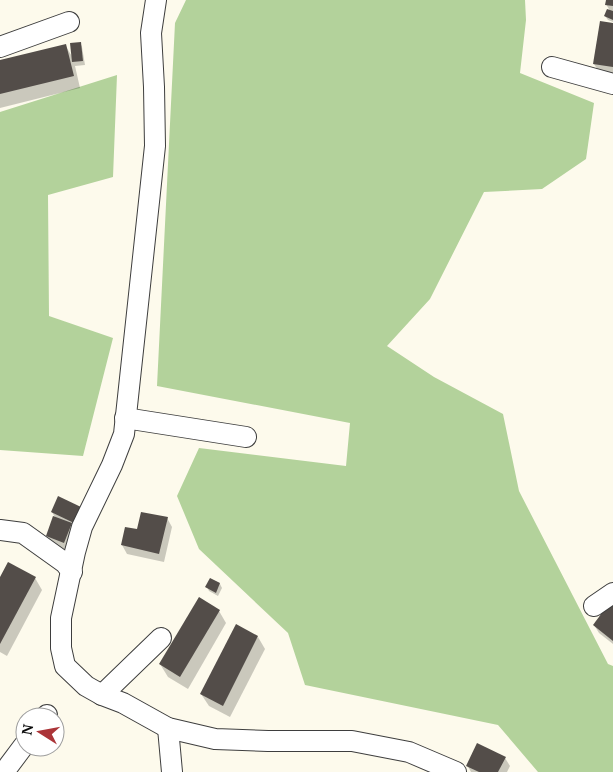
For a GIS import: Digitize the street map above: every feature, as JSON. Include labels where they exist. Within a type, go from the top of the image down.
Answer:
[{"type":"street","points":[[156,0],[151,33],[155,146],[124,434],[82,527],[75,552],[61,618],[61,648],[65,666],[86,686],[168,728],[215,739],[268,742],[352,741],[409,752],[456,772]]},
{"type":"street","points":[[0,46],[68,22]]},
{"type":"street","points":[[552,67],[613,84]]},
{"type":"street","points":[[125,418],[246,437]]},
{"type":"street","points":[[0,530],[23,533],[65,563],[72,572]]},
{"type":"street","points":[[594,606],[613,593]]},
{"type":"street","points":[[102,695],[161,638]]},
{"type":"street","points":[[168,728],[172,772]]},
{"type":"street","points":[[4,772],[15,757]]},
{"type":"green space","points":[[186,0],[525,0],[526,20],[520,73],[594,103],[586,159],[542,189],[484,192],[430,299],[387,346],[434,377],[503,414],[519,491],[608,664],[613,666],[613,772],[538,772],[498,725],[305,685],[288,633],[199,549],[177,496],[199,448],[346,466],[350,423],[157,386],[175,23]]},
{"type":"green space","points":[[117,75],[113,177],[48,195],[49,316],[113,338],[83,456],[0,450],[0,112]]},
{"type":"building","points":[[606,0],[613,0],[613,6],[605,5]]},
{"type":"building","points":[[607,9],[613,11],[613,20],[604,16]]},
{"type":"building","points":[[600,21],[613,23],[613,67],[593,64]]},
{"type":"building","points":[[81,42],[83,61],[72,62],[70,43]]},
{"type":"building","points":[[66,44],[74,76],[0,94],[0,60]]},
{"type":"building","points":[[58,496],[81,507],[74,523],[51,512]]},
{"type":"building","points":[[141,512],[168,517],[159,554],[121,545],[125,527],[137,529]]},
{"type":"building","points":[[53,516],[72,523],[64,543],[46,536]]},
{"type":"building","points":[[8,562],[36,577],[0,644],[0,577]]},
{"type":"building","points":[[210,578],[220,583],[216,593],[205,587]]},
{"type":"building","points":[[199,597],[220,610],[180,677],[159,664]]},
{"type":"building","points":[[610,602],[613,604],[613,641],[593,625]]},
{"type":"building","points":[[236,624],[258,636],[223,706],[200,694]]},
{"type":"building","points":[[477,743],[506,757],[498,772],[479,772],[466,766]]}]
